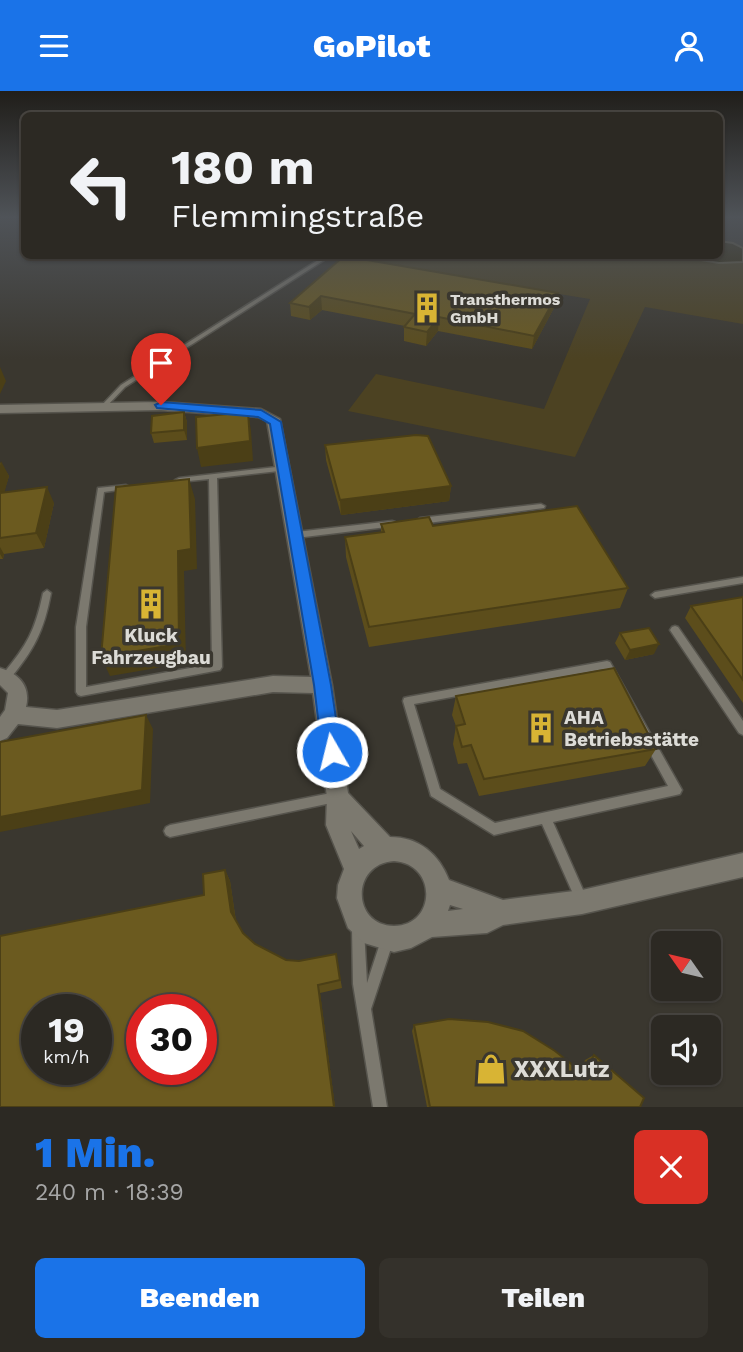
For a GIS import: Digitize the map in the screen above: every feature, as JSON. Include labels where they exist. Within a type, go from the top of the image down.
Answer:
[{"type":"street","points":[[0,409],[161,405],[261,413],[275,422],[323,685],[338,797],[338,825],[356,870]]},
{"type":"street","points":[[0,732],[14,715],[18,702],[17,690],[3,677]]},
{"type":"street","points":[[14,715],[57,719],[273,684],[323,685]]},
{"type":"street","points":[[338,797],[369,835],[384,848]]},
{"type":"street","points":[[384,848],[413,852],[425,860],[434,873],[438,888],[439,901],[428,925],[416,935],[402,939],[387,939],[376,935],[358,919],[350,894],[356,870],[363,860],[384,848]]},
{"type":"street","points":[[428,925],[487,920],[501,913],[582,902],[743,865]]},
{"type":"street","points":[[438,888],[486,904],[501,913]]},
{"type":"lane","points":[[105,405],[123,386],[315,264]]},
{"type":"lane","points":[[171,481],[285,468]]},
{"type":"lane","points":[[129,487],[102,490],[81,628],[81,692],[217,667],[213,476]]},
{"type":"lane","points":[[409,522],[541,506]]},
{"type":"lane","points":[[296,535],[396,524]]},
{"type":"lane","points":[[655,595],[743,580]]},
{"type":"lane","points":[[3,677],[37,637],[47,593]]},
{"type":"lane","points":[[675,630],[743,730]]},
{"type":"lane","points":[[607,665],[676,790],[546,819],[495,828],[435,792],[408,701],[607,665]]},
{"type":"lane","points":[[170,831],[338,797]]},
{"type":"lane","points":[[546,819],[582,902]]},
{"type":"lane","points":[[358,919],[360,984],[380,1107]]},
{"type":"lane","points":[[365,1006],[387,939]]},
{"type":"shaded area","points":[[375,264],[743,264],[743,324],[645,307],[575,457],[348,411],[376,374],[544,409],[590,299]]},
{"type":"building","name":"Transthermos GmbH","points":[[334,264],[393,264],[558,293],[534,336],[439,317],[427,332],[404,327],[415,314],[321,296],[309,307],[290,303]]},
{"type":"building","points":[[184,412],[184,430],[151,433],[152,416]]},
{"type":"building","points":[[248,412],[250,441],[197,448],[196,417]]},
{"type":"building","points":[[428,436],[451,486],[340,500],[325,445]]},
{"type":"building","name":"Kluck Fahrzeugbau","points":[[189,479],[191,549],[178,551],[179,644],[101,657],[116,487]]},
{"type":"building","points":[[47,487],[36,533],[0,538],[0,493]]},
{"type":"building","points":[[577,506],[628,588],[369,627],[345,537],[384,532],[381,524],[429,517],[433,526]]},
{"type":"building","points":[[743,597],[743,680],[691,606]]},
{"type":"building","points":[[649,628],[659,644],[630,650],[620,633]]},
{"type":"building","name":"AHA Betriebsstätte","points":[[614,668],[656,749],[484,779],[471,745],[462,747],[456,726],[465,724],[456,696]]},
{"type":"building","points":[[146,715],[142,790],[0,817],[0,742]]},
{"type":"building","points":[[225,870],[231,912],[243,933],[255,944],[286,960],[299,961],[336,954],[340,980],[318,985],[334,1107],[0,1107],[0,936],[204,895],[203,874]]},
{"type":"building","name":"XXXLutz","points":[[449,1019],[488,1022],[523,1031],[584,1074],[594,1055],[644,1098],[640,1107],[430,1107],[414,1025]]},
{"type":"place","name":"Transthermos GmbH","points":[[427,308]]},
{"type":"place","name":"Kluck Fahrzeugbau","points":[[151,604]]},
{"type":"place","name":"AHA Betriebsstätte","points":[[541,728]]},
{"type":"place","name":"XXXLutz","points":[[491,1069]]},
{"type":"route","points":[[161,405],[261,413],[275,422],[323,685],[332,752]]}]
